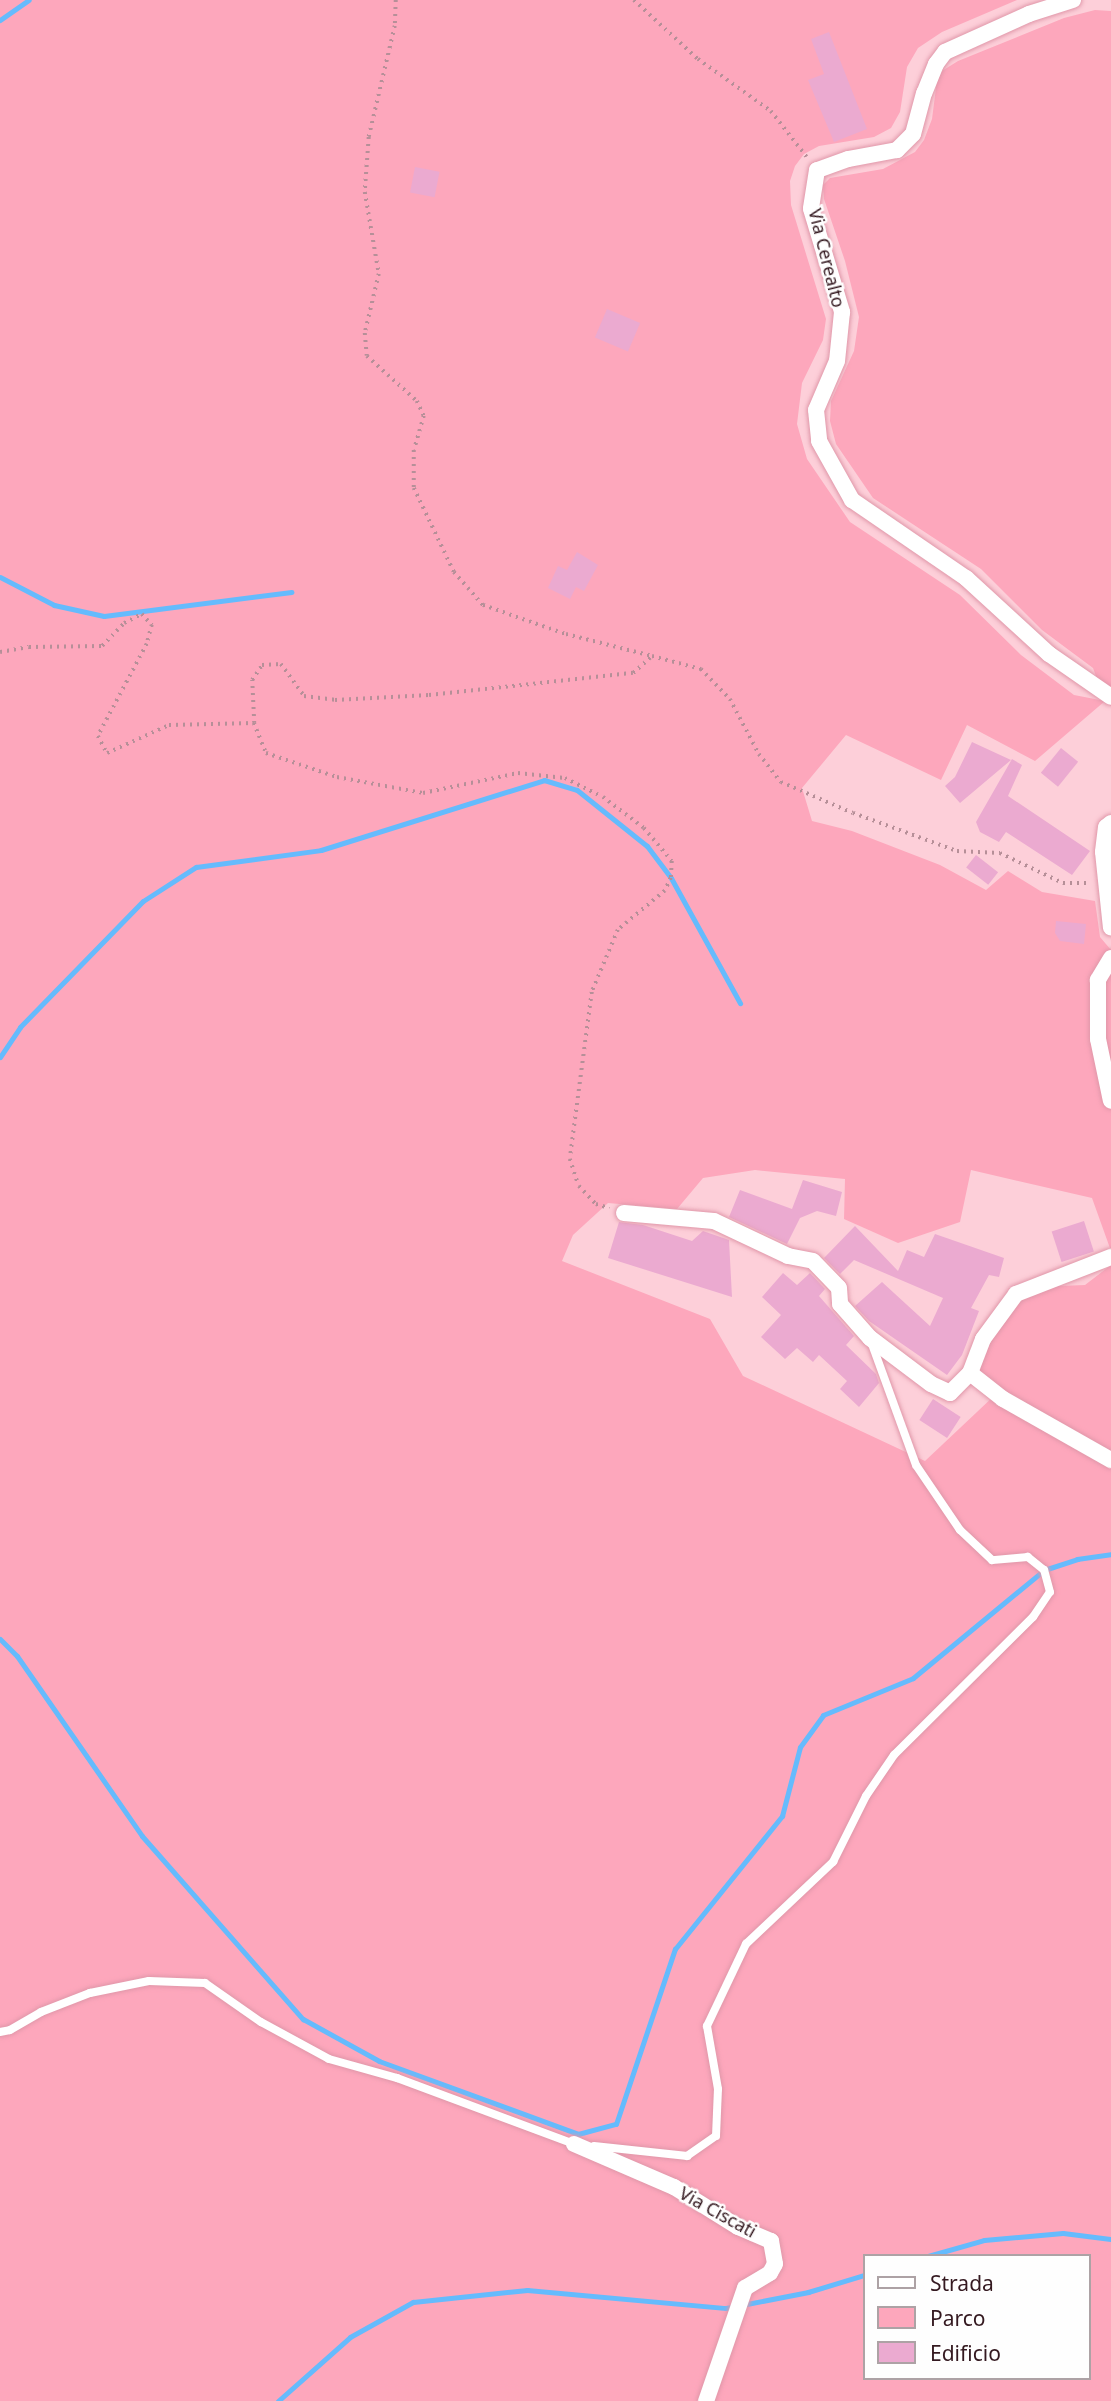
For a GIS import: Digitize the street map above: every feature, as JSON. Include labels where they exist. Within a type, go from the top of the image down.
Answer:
[{"type":"street","points":[[817,170],[848,159],[897,150],[913,134],[924,93],[936,64],[945,52],[975,36],[1069,1]]},
{"type":"street","name":"Via Cerealto","points":[[817,170],[811,209],[842,312],[837,361],[816,410],[819,441],[845,488],[852,500],[966,578],[1049,654],[1111,697]]},
{"type":"street","points":[[1111,823],[1106,827],[1103,852],[1111,928]]},
{"type":"street","points":[[1111,958],[1098,979],[1098,1039],[1111,1101]]},
{"type":"street","points":[[624,1213],[714,1221],[788,1256],[813,1261],[839,1288],[840,1304],[870,1338],[931,1384],[950,1393],[970,1373],[983,1339],[1016,1294],[1111,1257]]},
{"type":"street","points":[[970,1373],[1003,1399],[1111,1460]]},
{"type":"street","name":"Via Ciscati","points":[[575,2144],[674,2187],[738,2227],[771,2241],[775,2264],[770,2273],[745,2288],[706,2401]]},
{"type":"lane","points":[[0,2032],[10,2030],[41,2012],[90,1993],[149,1981],[205,1983],[261,2022],[329,2059],[397,2078],[575,2144],[687,2156],[716,2136],[718,2089],[707,2026],[746,1944],[833,1862],[866,1796],[894,1755],[1034,1617],[1050,1592],[1044,1570],[1028,1557],[992,1560],[960,1530],[916,1465],[870,1338]]},
{"type":"path","points":[[396,0],[395,26],[369,137],[365,192],[379,274],[365,333],[367,356],[417,401],[424,416],[414,450],[414,488],[454,572],[482,605],[566,634],[701,669],[730,699],[759,754],[781,782],[853,813],[957,851],[1000,853],[1063,883],[1105,883]]},
{"type":"path","points":[[634,0],[698,58],[771,111],[817,170]]},
{"type":"path","points":[[0,652],[29,647],[102,646],[124,623],[142,614],[152,625],[147,644],[97,736],[107,753],[169,725],[254,723]]},
{"type":"path","points":[[624,1213],[596,1204],[579,1186],[570,1159],[592,992],[618,930],[665,891],[671,878],[672,861],[644,828],[603,797],[565,778],[518,773],[423,793],[337,777],[266,753],[254,723],[253,680],[262,665],[281,664],[304,696],[335,700],[429,695],[633,673],[652,656]]},
{"type":"green space","points":[[0,0],[1017,0],[942,32],[918,48],[907,67],[900,112],[891,128],[874,137],[819,146],[804,154],[795,166],[790,181],[791,205],[826,319],[823,340],[802,383],[797,424],[807,459],[850,522],[960,595],[1021,655],[1074,695],[1105,701],[1035,761],[967,725],[941,780],[846,735],[802,788],[812,821],[852,831],[940,865],[986,890],[1008,871],[1042,892],[1095,901],[1100,937],[1111,950],[1111,1251],[1092,1198],[971,1170],[960,1222],[898,1243],[844,1219],[845,1179],[755,1170],[703,1178],[677,1209],[608,1203],[573,1235],[562,1261],[710,1319],[743,1376],[925,1461],[995,1395],[966,1376],[1009,1288],[1085,1285],[1111,1265],[1111,2401],[0,2401]]},
{"type":"green space","points":[[1095,10],[1111,11],[1111,706],[1105,701],[1093,668],[1042,630],[981,569],[873,498],[836,444],[830,421],[831,401],[854,351],[859,317],[845,261],[824,199],[823,185],[830,178],[883,169],[915,152],[924,140],[932,119],[937,80],[942,71],[958,61],[1064,18]]},
{"type":"building","points":[[829,32],[867,129],[834,142],[808,80],[824,74],[811,39]]},
{"type":"building","points":[[415,167],[440,172],[435,197],[410,193]]},
{"type":"building","points":[[607,309],[640,323],[628,352],[595,338]]},
{"type":"building","points":[[577,552],[598,565],[584,591],[576,587],[570,599],[548,588],[558,566],[567,570]]},
{"type":"building","points":[[972,742],[1011,760],[960,803],[945,786],[955,777]]},
{"type":"building","points":[[1061,748],[1078,762],[1058,787],[1041,773]]},
{"type":"building","points":[[1012,759],[1022,765],[1008,796],[1090,851],[1072,875],[1006,832],[999,842],[980,832],[976,822]]},
{"type":"building","points":[[976,855],[998,872],[988,885],[966,868]]},
{"type":"building","points":[[1056,921],[1086,924],[1084,944],[1060,941],[1055,933]]},
{"type":"building","points":[[803,1180],[842,1192],[836,1216],[817,1211],[800,1218],[787,1244],[729,1217],[740,1190],[792,1209]]},
{"type":"building","points":[[1084,1221],[1094,1251],[1062,1262],[1052,1232]]},
{"type":"building","points":[[619,1222],[643,1225],[692,1241],[703,1231],[729,1240],[732,1297],[608,1258]]},
{"type":"building","points":[[855,1226],[898,1271],[907,1250],[924,1257],[935,1234],[1004,1258],[999,1277],[989,1275],[971,1308],[979,1311],[962,1355],[947,1375],[869,1321],[855,1306],[882,1282],[930,1326],[943,1298],[854,1260],[840,1274],[824,1258]]},
{"type":"building","points":[[783,1273],[797,1285],[810,1273],[825,1289],[819,1296],[854,1336],[846,1345],[876,1374],[879,1383],[859,1407],[840,1389],[847,1381],[819,1355],[813,1362],[797,1348],[785,1359],[761,1337],[781,1315],[762,1297]]},
{"type":"building","points":[[933,1399],[961,1417],[947,1438],[919,1420]]},
{"type":"waterway","points":[[0,20],[29,0]]},
{"type":"waterway","points":[[0,577],[54,605],[104,616],[291,592]]},
{"type":"waterway","points":[[0,1057],[20,1027],[143,901],[196,867],[321,850],[544,780],[577,790],[647,846],[671,878],[740,1003]]},
{"type":"waterway","points":[[0,1639],[17,1656],[142,1836],[303,2019],[379,2061],[578,2134],[616,2124],[675,1949],[782,1816],[800,1747],[823,1715],[913,1678],[1044,1570],[1077,1559],[1111,1554]]},
{"type":"waterway","points":[[935,2254],[984,2240],[1063,2233],[1111,2239]]},
{"type":"waterway","points":[[278,2401],[350,2337],[413,2302],[527,2290],[726,2308],[808,2292],[862,2276]]}]
